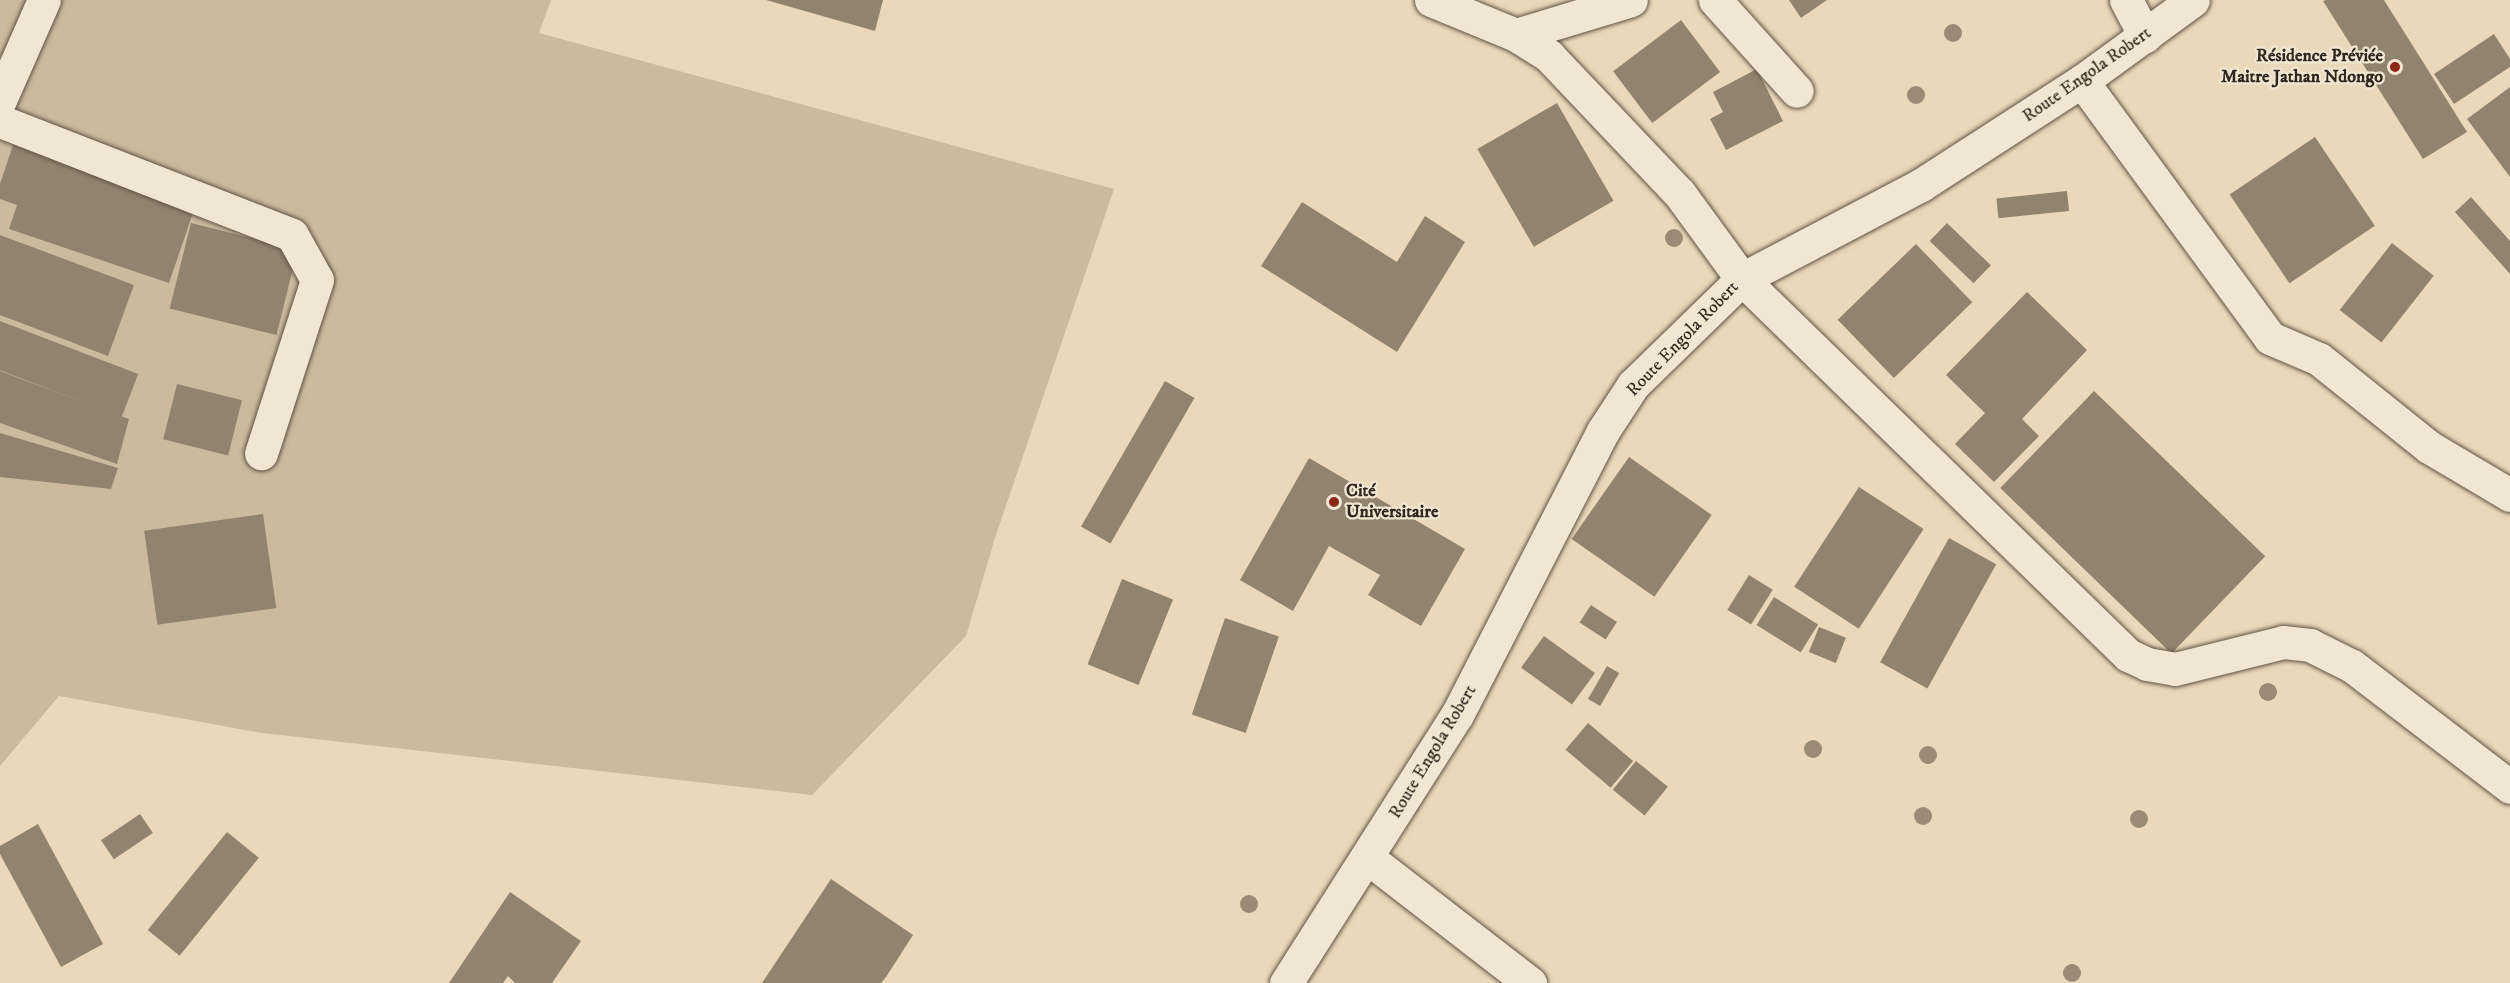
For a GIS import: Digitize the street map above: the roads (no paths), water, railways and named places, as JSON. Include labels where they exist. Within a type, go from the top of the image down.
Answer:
[{"type":"street","points":[[0,100],[44,0]]},
{"type":"street","points":[[1431,0],[1516,35],[1549,56],[1680,194],[1742,279],[2128,655],[2147,663],[2175,669],[2283,642],[2310,645],[2352,666],[2510,787]]},
{"type":"street","points":[[1715,0],[1797,91]]},
{"type":"street","points":[[2126,0],[2145,36]]},
{"type":"street","name":"Route Engola Robert","points":[[1286,983],[1368,858],[1457,715],[1609,422],[1633,385],[1742,279],[1921,185],[2082,81],[2193,0]]},
{"type":"street","points":[[1516,35],[1622,1]]},
{"type":"street","points":[[2082,81],[2270,338],[2319,359],[2429,447],[2510,495]]},
{"type":"street","points":[[0,121],[291,235],[317,280],[261,453]]},
{"type":"street","points":[[1368,858],[1530,983]]},
{"type":"place","name":"Résidence Préviée Maitre Jathan Ndongo","points":[[2395,67]]},
{"type":"place","name":"Cité Universitaire","points":[[1334,502]]}]
